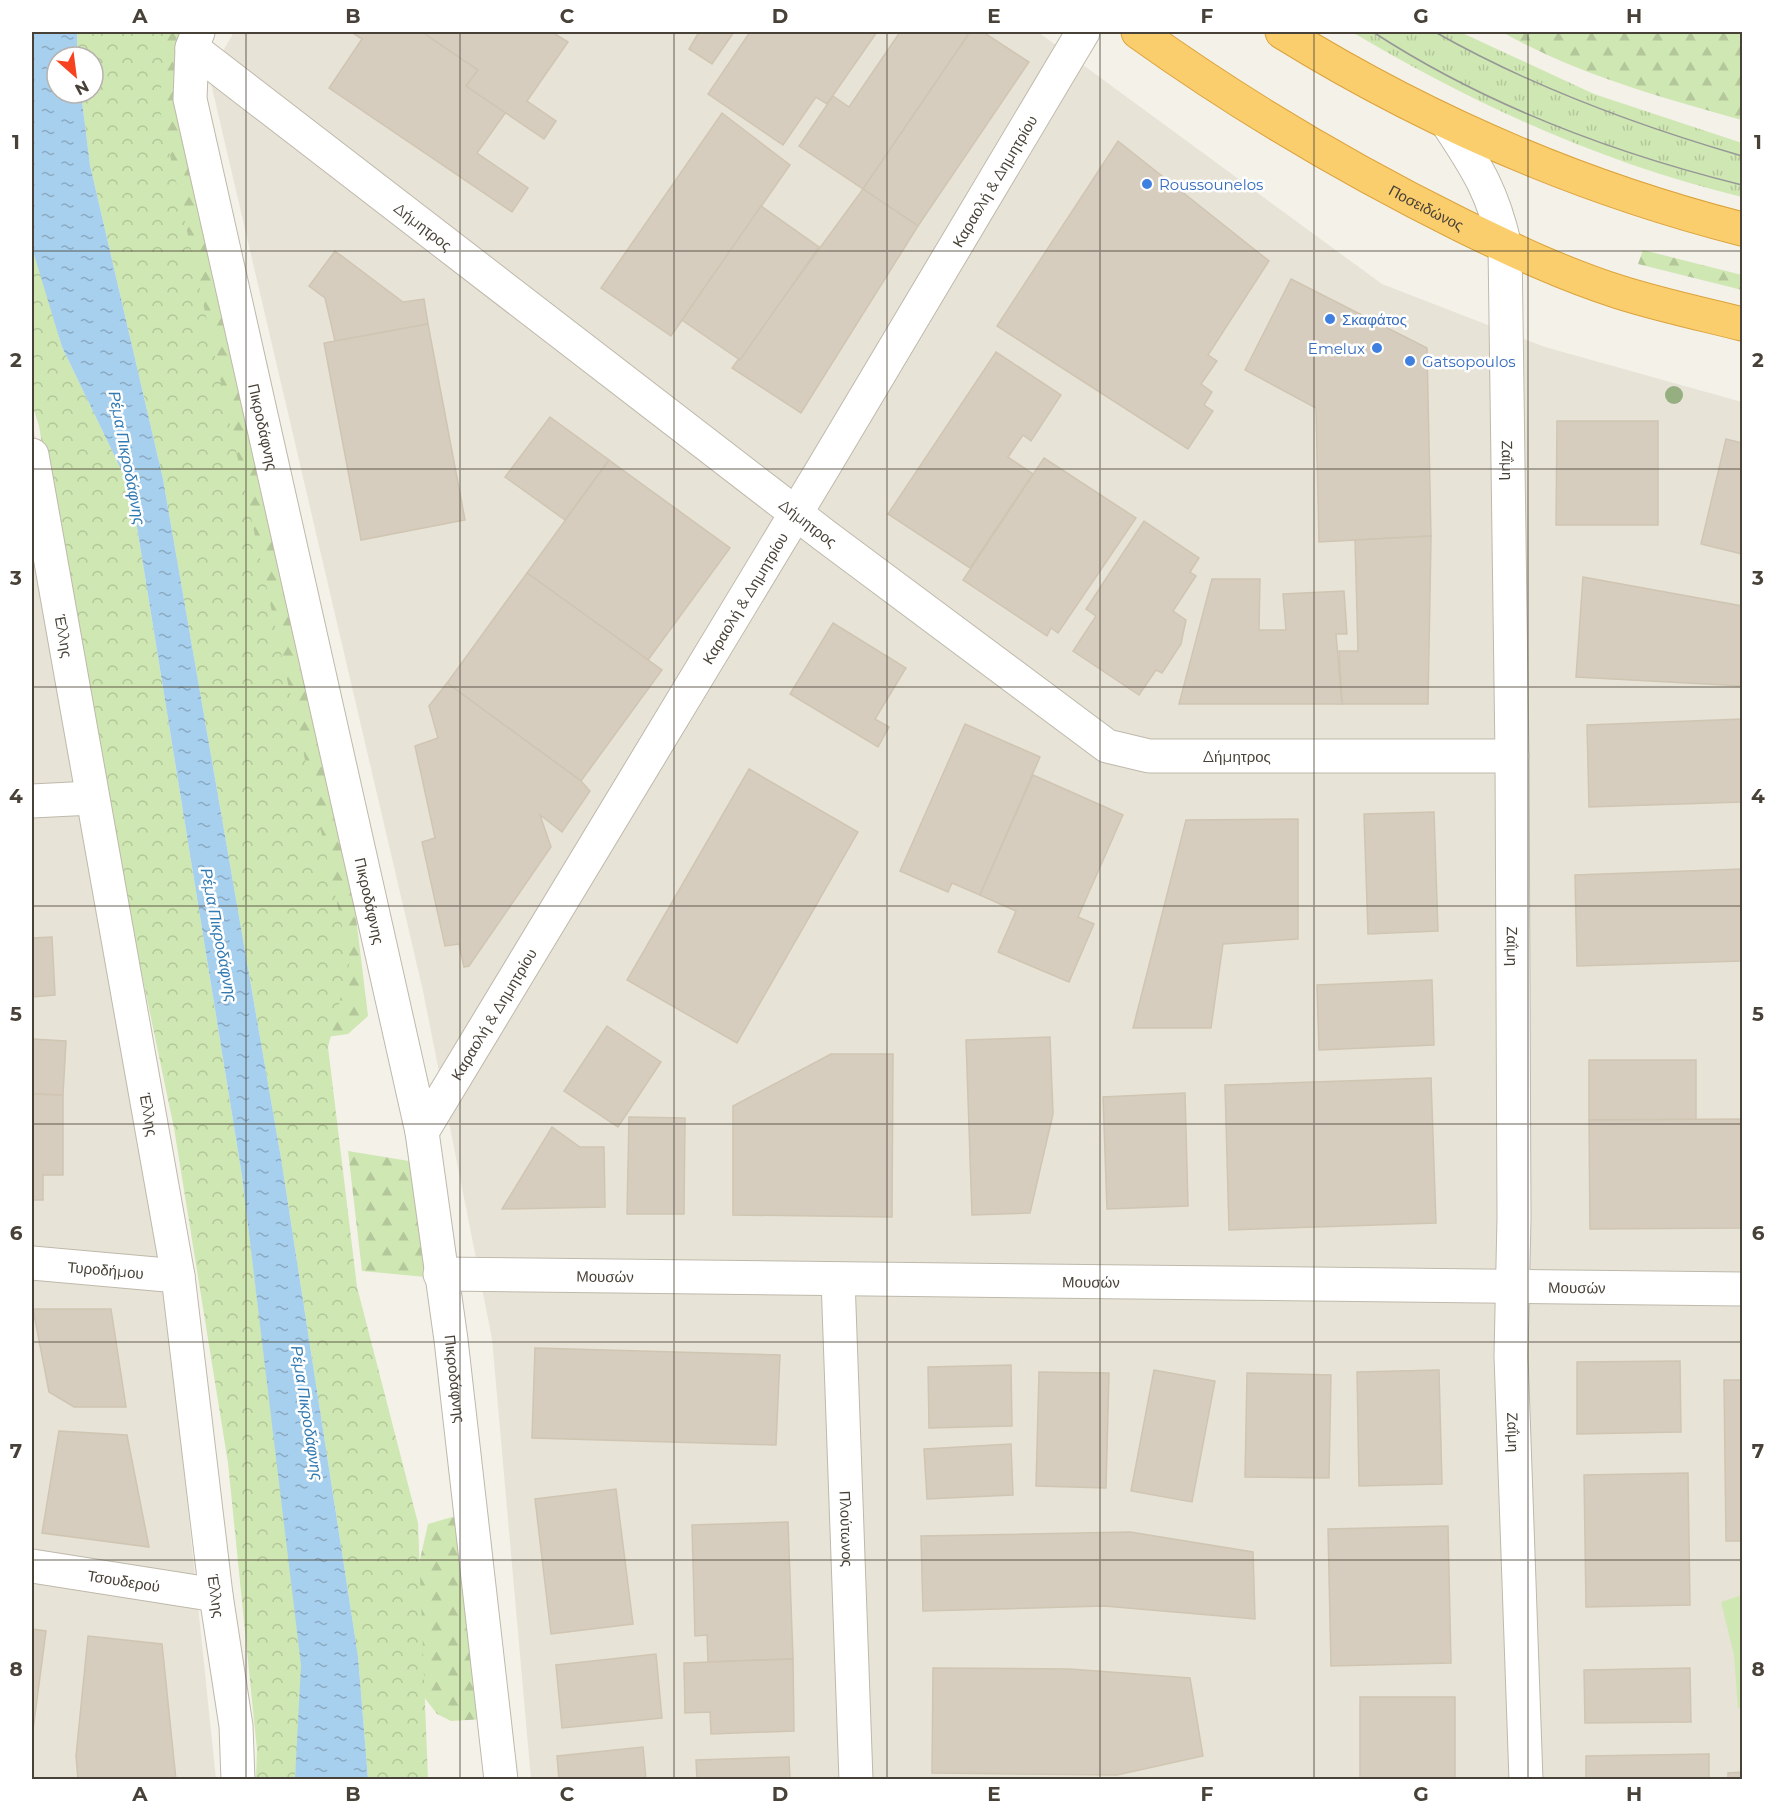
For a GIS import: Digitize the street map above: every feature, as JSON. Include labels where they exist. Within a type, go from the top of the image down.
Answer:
[{"type":"highway","name":"Ποσειδώνος","points":[[1138,32],[1198,74],[1303,140],[1412,201],[1505,246],[1619,292],[1743,324]]},
{"type":"highway","points":[[1282,32],[1338,67],[1448,124],[1583,182],[1743,229]]},
{"type":"street","name":"Καραολή & Δημητρίου","points":[[422,1132],[1083,32]]},
{"type":"street","name":"Δήμητρος","points":[[195,40],[796,512],[1107,746],[1149,756],[1512,756]]},
{"type":"street","name":"Πικροδάφνης","points":[[195,40],[190,99],[422,1132],[452,1352],[501,1779]]},
{"type":"street","name":"Ζαΐμη","points":[[1448,124],[1483,176],[1497,212],[1505,246],[1512,756],[1513,1286],[1511,1356],[1526,1779]]},
{"type":"street","name":"Έλλης","points":[[32,455],[178,1276],[216,1595],[237,1726],[238,1779]]},
{"type":"street","points":[[32,801],[92,798]]},
{"type":"street","name":"Τυροδήμου","points":[[32,1263],[178,1276]]},
{"type":"street","name":"Μουσών","points":[[440,1274],[1743,1289]]},
{"type":"street","name":"Πλούτωνος","points":[[838,1279],[856,1779]]},
{"type":"street","name":"Τσουδερού","points":[[32,1566],[216,1595]]},
{"type":"shaded area","points":[[234,32],[1038,32],[1382,284],[1545,347],[1742,402],[1742,1779],[531,1779],[492,1339],[423,991],[209,75]]},
{"type":"shaded area","points":[[32,424],[51,496],[143,1077],[216,1779],[32,1779]]},
{"type":"green space","points":[[77,32],[164,32],[160,110],[350,961],[328,1047],[357,1287],[418,1523],[428,1779],[368,1779],[358,1656],[281,1158],[163,479],[90,165],[82,105],[105,105],[105,45],[77,45]]},
{"type":"green space","points":[[93,32],[189,32],[184,138],[354,901],[368,1016],[348,1034],[290,1042],[105,94],[105,45],[96,45]]},
{"type":"green space","points":[[1352,32],[1460,32],[1594,94],[1742,143],[1742,197],[1640,167],[1541,129],[1445,84]]},
{"type":"green space","points":[[1502,32],[1742,32],[1742,120],[1589,72],[1530,47]]},
{"type":"green space","points":[[32,241],[62,347],[131,490],[242,1176],[303,1671],[295,1779],[256,1779],[257,1750],[228,1463],[174,1128],[91,731],[39,426],[32,404]]},
{"type":"green space","points":[[1643,250],[1742,275],[1742,290],[1638,264]]},
{"type":"green space","points":[[348,1151],[415,1162],[426,1277],[362,1271]]},
{"type":"green space","points":[[452,1517],[464,1521],[484,1719],[451,1721],[437,1714],[417,1688],[411,1599],[428,1524]]},
{"type":"green space","points":[[1742,1595],[1742,1707],[1738,1708],[1734,1655],[1721,1602]]},
{"type":"water","name":"Ρέμα Πικροδάφνης","points":[[33,32],[77,32],[77,45],[45,45],[45,105],[82,105],[90,165],[163,479],[281,1158],[358,1656],[368,1779],[295,1779],[301,1665],[242,1176],[131,490],[62,347],[33,251]]},
{"type":"building","points":[[351,32],[422,32],[478,70],[466,86],[506,112],[477,153],[528,188],[512,212],[329,88],[362,39]]},
{"type":"building","points":[[422,32],[552,32],[568,42],[527,101],[556,121],[544,139],[466,86],[478,70]]},
{"type":"building","points":[[699,32],[734,32],[712,64],[689,49]]},
{"type":"building","points":[[750,32],[877,32],[827,104],[816,97],[783,145],[708,94]]},
{"type":"building","points":[[900,32],[970,32],[863,189],[799,146],[833,96],[849,107]]},
{"type":"building","points":[[970,32],[983,32],[1029,62],[918,226],[863,189]]},
{"type":"building","points":[[722,113],[790,165],[671,336],[601,288]]},
{"type":"building","points":[[1118,141],[1269,261],[1208,355],[1217,361],[1201,384],[1212,392],[1204,405],[1213,411],[1188,449],[997,326]]},
{"type":"building","points":[[863,189],[918,226],[801,413],[732,368]]},
{"type":"building","points":[[761,206],[819,247],[740,360],[682,320]]},
{"type":"building","points":[[335,251],[403,302],[424,299],[428,324],[335,341],[325,298],[309,286]]},
{"type":"building","points":[[1291,279],[1427,348],[1431,536],[1319,542],[1316,408],[1245,370]]},
{"type":"building","points":[[428,324],[465,520],[361,540],[324,343]]},
{"type":"building","points":[[996,352],[1061,395],[1031,441],[1023,435],[1008,457],[1033,474],[970,568],[888,514]]},
{"type":"building","points":[[550,417],[609,460],[565,520],[505,477]]},
{"type":"building","points":[[1557,421],[1658,421],[1658,525],[1556,525]]},
{"type":"building","points":[[1726,439],[1742,443],[1742,554],[1701,544]]},
{"type":"building","points":[[1044,458],[1136,518],[1058,633],[1051,628],[1047,636],[963,580]]},
{"type":"building","points":[[609,460],[730,548],[648,660],[527,573]]},
{"type":"building","points":[[1144,521],[1199,558],[1190,572],[1196,576],[1173,611],[1186,620],[1181,644],[1162,673],[1156,670],[1139,695],[1073,651],[1096,616],[1086,609]]},
{"type":"building","points":[[1431,536],[1428,704],[1342,704],[1339,651],[1358,651],[1355,540]]},
{"type":"building","points":[[527,573],[662,670],[581,781],[447,683]]},
{"type":"building","points":[[1583,577],[1742,606],[1742,686],[1576,677]]},
{"type":"building","points":[[1212,579],[1260,579],[1259,630],[1286,630],[1283,594],[1344,591],[1347,634],[1336,634],[1342,704],[1179,704]]},
{"type":"building","points":[[833,623],[906,668],[875,719],[889,727],[878,747],[790,694]]},
{"type":"building","points":[[447,683],[581,781],[590,791],[562,832],[540,815],[551,847],[469,966],[464,967],[459,944],[445,946],[422,842],[435,838],[415,746],[438,738],[429,706]]},
{"type":"building","points":[[1742,719],[1742,802],[1589,807],[1587,725]]},
{"type":"building","points":[[965,724],[1040,757],[980,895],[952,883],[948,892],[900,871]]},
{"type":"building","points":[[749,769],[858,832],[737,1043],[627,980]]},
{"type":"building","points":[[1033,775],[1123,815],[1078,917],[1094,924],[1069,982],[998,952],[1016,911],[980,895]]},
{"type":"building","points":[[1434,812],[1438,931],[1368,934],[1364,814]]},
{"type":"building","points":[[1298,819],[1298,939],[1223,944],[1211,1028],[1133,1028],[1186,820]]},
{"type":"building","points":[[1742,869],[1742,961],[1577,966],[1575,875]]},
{"type":"building","points":[[52,937],[55,995],[32,997],[32,938]]},
{"type":"building","points":[[1432,980],[1434,1045],[1319,1050],[1317,985]]},
{"type":"building","points":[[607,1026],[661,1062],[618,1127],[564,1091]]},
{"type":"building","points":[[1050,1037],[1053,1114],[1030,1213],[972,1215],[966,1040]]},
{"type":"building","points":[[32,1039],[66,1041],[63,1095],[32,1094]]},
{"type":"building","points":[[831,1054],[893,1054],[892,1217],[733,1215],[733,1106]]},
{"type":"building","points":[[1589,1060],[1696,1060],[1696,1120],[1589,1120]]},
{"type":"building","points":[[1431,1078],[1436,1223],[1229,1230],[1225,1085]]},
{"type":"building","points":[[1185,1093],[1188,1206],[1107,1209],[1103,1097]]},
{"type":"building","points":[[32,1094],[63,1095],[63,1175],[43,1175],[43,1200],[32,1200]]},
{"type":"building","points":[[629,1117],[685,1118],[684,1214],[627,1214]]},
{"type":"building","points":[[1742,1119],[1742,1228],[1590,1229],[1589,1120]]},
{"type":"building","points":[[552,1127],[580,1147],[604,1147],[605,1207],[502,1209]]},
{"type":"building","points":[[33,1309],[111,1309],[126,1407],[74,1407],[49,1392]]},
{"type":"building","points":[[535,1348],[780,1355],[776,1445],[532,1438]]},
{"type":"building","points":[[1680,1361],[1681,1432],[1577,1434],[1577,1362]]},
{"type":"building","points":[[1011,1365],[1012,1426],[929,1428],[928,1367]]},
{"type":"building","points":[[1154,1370],[1215,1381],[1192,1502],[1131,1491]]},
{"type":"building","points":[[1439,1370],[1442,1484],[1359,1486],[1357,1372]]},
{"type":"building","points":[[1039,1372],[1109,1373],[1106,1488],[1036,1486]]},
{"type":"building","points":[[1247,1373],[1331,1375],[1329,1478],[1245,1477]]},
{"type":"building","points":[[1724,1380],[1742,1380],[1742,1541],[1726,1541]]},
{"type":"building","points":[[59,1431],[127,1435],[149,1547],[42,1533]]},
{"type":"building","points":[[1011,1444],[1013,1495],[927,1499],[924,1449]]},
{"type":"building","points":[[1688,1473],[1690,1605],[1586,1607],[1584,1475]]},
{"type":"building","points":[[616,1489],[633,1624],[551,1634],[535,1499]]},
{"type":"building","points":[[788,1522],[793,1659],[708,1662],[707,1635],[695,1636],[692,1525]]},
{"type":"building","points":[[1448,1526],[1451,1663],[1331,1666],[1328,1529]]},
{"type":"building","points":[[1130,1532],[1253,1552],[1255,1619],[1104,1606],[923,1611],[921,1536]]},
{"type":"building","points":[[32,1629],[46,1631],[33,1730],[32,1730]]},
{"type":"building","points":[[88,1636],[162,1644],[176,1780],[78,1780],[76,1756]]},
{"type":"building","points":[[656,1654],[662,1718],[562,1728],[556,1665]]},
{"type":"building","points":[[793,1659],[794,1731],[711,1734],[710,1712],[685,1713],[684,1663]]},
{"type":"building","points":[[933,1668],[1070,1669],[1190,1678],[1203,1756],[1117,1775],[932,1773]]},
{"type":"building","points":[[1690,1668],[1691,1722],[1585,1723],[1584,1670]]},
{"type":"building","points":[[1360,1697],[1455,1697],[1455,1780],[1360,1780]]},
{"type":"building","points":[[643,1747],[646,1780],[559,1780],[557,1756]]},
{"type":"building","points":[[1709,1754],[1709,1780],[1586,1780],[1586,1756]]},
{"type":"building","points":[[789,1757],[790,1780],[697,1780],[696,1760]]},
{"type":"building","points":[[1742,1772],[1742,1780],[1728,1780],[1728,1773]]},
{"type":"tram line","points":[[1373,32],[1460,82],[1551,124],[1646,158],[1742,185]]},
{"type":"tram line","points":[[1435,32],[1509,70],[1585,103],[1623,118],[1742,156]]},
{"type":"place","name":"Roussounelos","points":[[1147,184]]},
{"type":"place","name":"Σκαφάτος","points":[[1330,319]]},
{"type":"place","name":"Emelux","points":[[1377,348]]},
{"type":"place","name":"Gatsopoulos","points":[[1410,361]]}]
